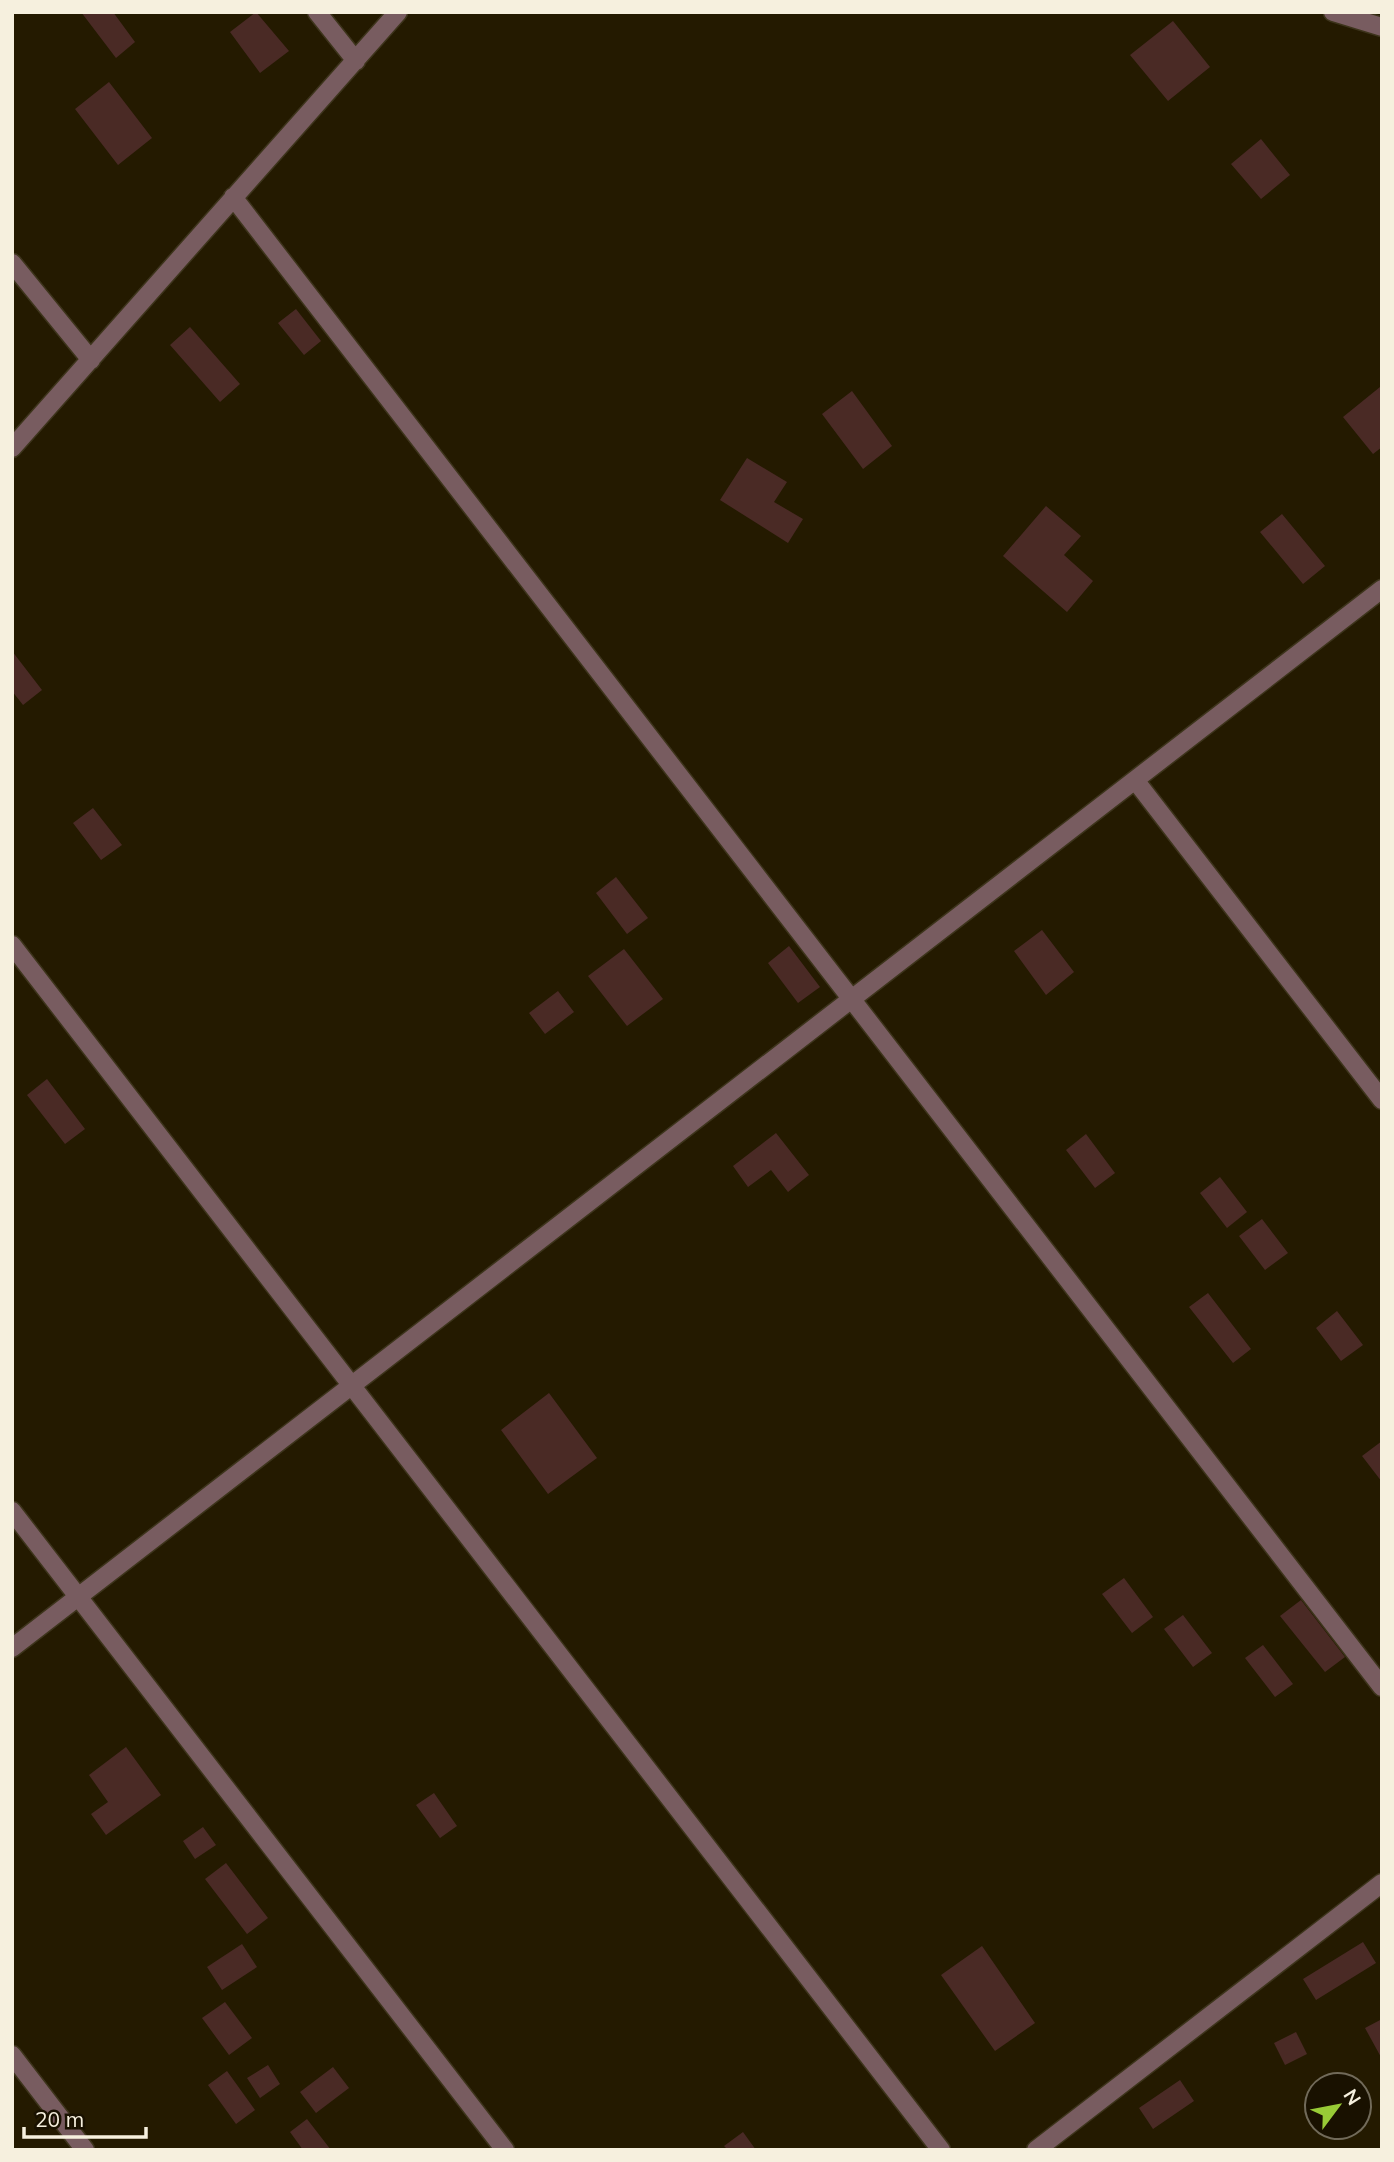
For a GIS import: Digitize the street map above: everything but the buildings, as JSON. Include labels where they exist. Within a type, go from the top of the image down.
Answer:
[{"type":"street","points":[[317,12],[356,61]]},
{"type":"street","points":[[12,448],[398,12]]},
{"type":"street","points":[[1333,12],[1382,27]]},
{"type":"street","points":[[233,197],[1382,1687]]},
{"type":"street","points":[[12,263],[91,360]]},
{"type":"street","points":[[12,1648],[1382,589]]},
{"type":"street","points":[[1135,780],[1382,1100]]},
{"type":"street","points":[[12,945],[941,2150]]},
{"type":"street","points":[[12,1511],[505,2150]]},
{"type":"street","points":[[1036,2150],[1382,1882]]},
{"type":"street","points":[[12,2055],[85,2150]]}]
